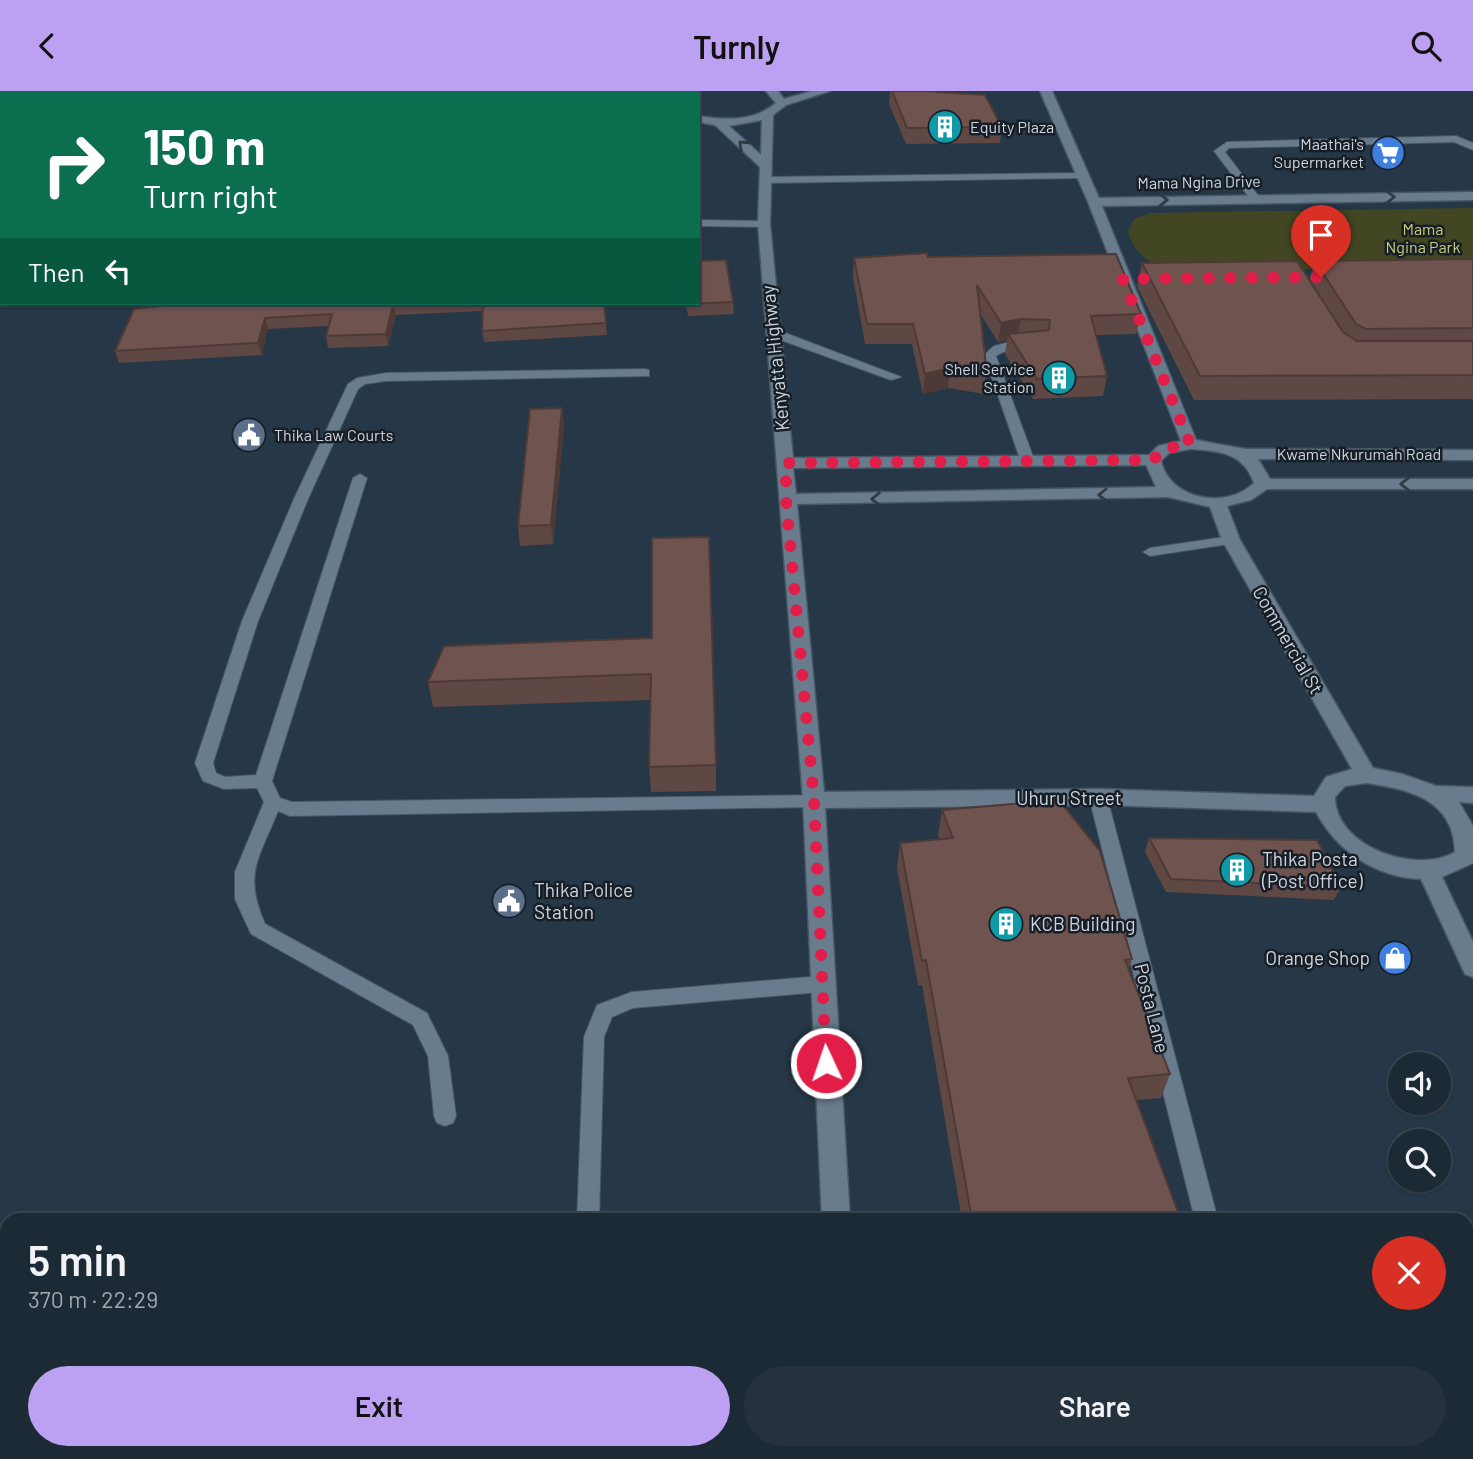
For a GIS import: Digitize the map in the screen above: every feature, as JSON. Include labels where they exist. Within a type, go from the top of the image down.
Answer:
[{"type":"street","points":[[772,91],[782,103]]},
{"type":"street","points":[[706,121],[746,122],[768,116],[782,103],[824,91]]},
{"type":"street","points":[[786,463],[1153,460],[1164,449],[1190,444],[1129,279],[1081,176],[1046,91]]},
{"type":"street","name":"Kenyatta Highway","points":[[768,116],[764,224],[771,331],[786,463],[786,499],[814,800],[821,984],[836,1213]]},
{"type":"street","points":[[706,121],[767,173]]},
{"type":"street","name":"Mama Ngina Drive","points":[[1094,202],[1473,196]]},
{"type":"street","name":"Kwame Nkurumah Road","points":[[1190,444],[1214,446],[1245,454],[1473,454]]},
{"type":"street","points":[[786,499],[1172,492],[1217,501],[1256,494],[1263,485],[1259,468],[1245,454]]},
{"type":"street","points":[[1153,460],[1155,473],[1172,492]]},
{"type":"street","name":"Kwame Nkurumah Road","points":[[1263,485],[1473,484]]},
{"type":"street","name":"Commercial St","points":[[1217,501],[1231,540],[1366,775]]},
{"type":"street","points":[[1366,775],[1397,779],[1434,794],[1454,810],[1464,828],[1469,856],[1453,865],[1428,871],[1390,865],[1344,839],[1323,804],[1328,786],[1335,781],[1366,775]]},
{"type":"street","points":[[1434,794],[1473,795]]},
{"type":"street","name":"Uhuru Street","points":[[814,800],[1098,797],[1323,804]]},
{"type":"street","points":[[1428,871],[1473,967]]},
{"type":"lane","points":[[1255,198],[1219,151],[1227,145],[1456,139],[1473,146]]},
{"type":"lane","points":[[767,173],[1081,176]]},
{"type":"lane","points":[[700,223],[764,224]]},
{"type":"lane","points":[[771,331],[895,377]]},
{"type":"lane","points":[[1028,462],[989,355],[995,348],[1006,345],[1041,344]]},
{"type":"lane","points":[[263,781],[224,783],[209,777],[204,763],[250,621],[301,499],[353,387],[361,381],[386,377],[645,373]]},
{"type":"lane","points":[[360,478],[263,781],[273,802],[290,809],[814,800]]},
{"type":"lane","points":[[1150,552],[1231,540]]},
{"type":"lane","name":"Posta Lane","points":[[1098,797],[1205,1213]]},
{"type":"lane","points":[[273,802],[244,872],[245,899],[258,929],[420,1019],[438,1056],[444,1116]]},
{"type":"lane","points":[[588,1213],[594,1037],[604,1011],[632,1000],[821,984]]},
{"type":"green space","name":"Mama Ngina Park","points":[[1473,208],[1473,267],[1189,271],[1151,262],[1137,250],[1128,232],[1134,219],[1150,213]]},
{"type":"building","points":[[892,91],[985,95],[1002,127],[907,128]]},
{"type":"building","points":[[927,253],[928,257],[1116,254],[1141,314],[1091,316],[1107,376],[1037,379],[1008,334],[1049,330],[1050,320],[1021,319],[1001,323],[977,285],[987,374],[950,368],[925,374],[913,324],[867,324],[854,258]]},
{"type":"building","points":[[1473,259],[1473,328],[1366,329],[1356,324],[1315,261]]},
{"type":"building","points":[[726,260],[733,302],[700,303],[700,261]]},
{"type":"building","points":[[1297,261],[1343,332],[1357,341],[1473,341],[1473,375],[1200,376],[1142,263]]},
{"type":"building","points":[[393,305],[386,334],[326,336],[332,314],[265,318],[258,343],[115,351],[134,309],[161,306]]},
{"type":"building","points":[[483,305],[604,305],[606,323],[482,331]]},
{"type":"building","points":[[562,408],[551,525],[518,526],[530,409]]},
{"type":"building","points":[[709,537],[716,765],[649,767],[651,674],[428,682],[444,646],[652,638],[652,538]]},
{"type":"building","points":[[1059,800],[1100,851],[1132,959],[1125,960],[1170,1074],[1128,1078],[1178,1213],[971,1213],[926,960],[922,961],[900,843],[953,838],[942,810]]},
{"type":"building","name":"Thika Posta (Post Office)","points":[[1149,838],[1317,840],[1341,887],[1171,879]]},
{"type":"place","name":"Equity Plaza","points":[[945,127]]},
{"type":"place","name":"Maathai's Supermarket","points":[[1388,153]]},
{"type":"place","name":"Shell Service Station","points":[[1059,378]]},
{"type":"place","name":"Thika Law Courts","points":[[249,435]]},
{"type":"place","name":"Thika Posta (Post Office)","points":[[1237,870]]},
{"type":"place","name":"Thika Police Station","points":[[509,901]]},
{"type":"place","name":"KCB Building","points":[[1006,924]]},
{"type":"place","name":"Orange Shop","points":[[1395,958]]},
{"type":"route","points":[[826,1063],[814,800],[786,499],[786,463],[1153,460],[1164,449],[1190,444],[1123,279],[1321,277]]}]
